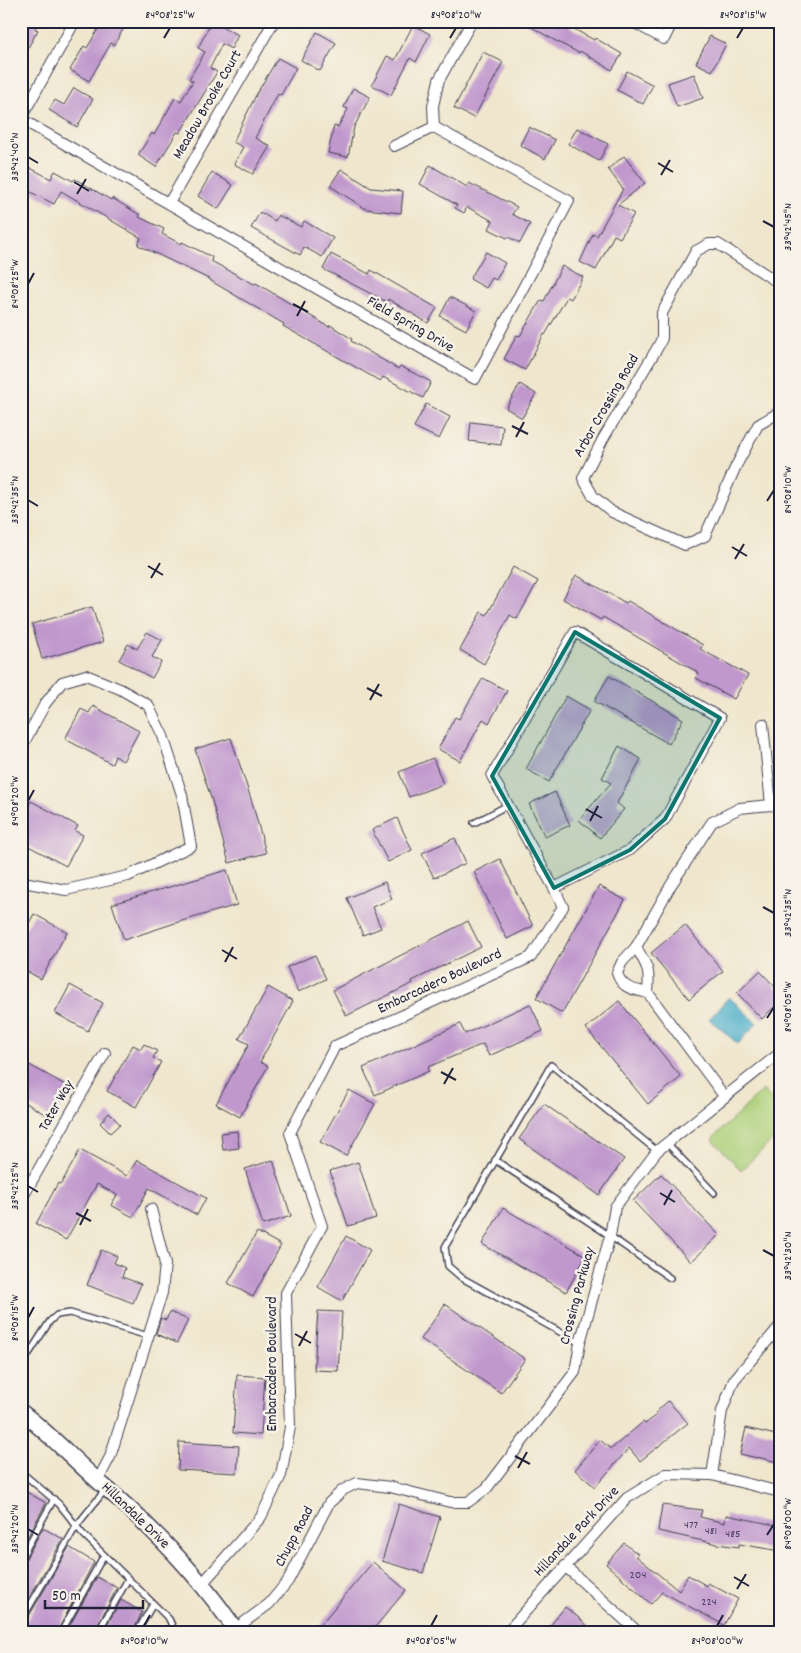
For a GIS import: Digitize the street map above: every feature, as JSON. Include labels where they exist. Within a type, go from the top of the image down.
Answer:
[{"type":"main road","name":"Hillandale Drive","points":[[21,1412],[43,1429],[151,1529],[202,1584],[236,1630]]},
{"type":"street","points":[[21,118],[75,21]]},
{"type":"street","name":"Meadow Brooke Court","points":[[169,203],[274,21]]},
{"type":"street","points":[[394,146],[434,127],[433,106],[439,80],[472,21]]},
{"type":"street","points":[[631,21],[664,39],[673,21]]},
{"type":"street","name":"Field Spring Drive","points":[[21,118],[475,379],[569,201],[434,127]]},
{"type":"street","name":"Arbor Crossing Road","points":[[780,286],[776,281],[718,244],[709,244],[696,251],[662,313],[662,338],[659,345],[603,439],[583,478],[593,496],[612,512],[685,545],[705,536],[736,466],[758,425],[780,412]]},
{"type":"street","name":"Embarcadero Boulevard","points":[[202,1584],[261,1517],[281,1475],[290,1426],[286,1293],[322,1226],[290,1134],[335,1046],[531,957],[563,907],[492,776],[575,632],[720,718],[665,819],[630,850],[554,888]]},
{"type":"street","points":[[21,748],[45,704],[62,682],[86,675],[120,689],[148,705],[163,736],[182,795],[190,846],[128,876],[66,890],[22,882]]},
{"type":"street","points":[[724,1096],[648,993],[626,987],[619,980],[617,972],[622,962],[636,947],[671,885],[712,822],[740,808],[776,806],[763,724]]},
{"type":"street","points":[[636,947],[650,974],[648,993]]},
{"type":"street","name":"Tater Way","points":[[21,1200],[105,1053]]},
{"type":"street","name":"Crossing Parkway","points":[[390,1487],[450,1502],[468,1502],[487,1488],[575,1372],[580,1343],[610,1236],[615,1207],[657,1151],[780,1053]]},
{"type":"street","points":[[103,1484],[162,1293],[165,1264],[151,1210]]},
{"type":"street","points":[[712,1474],[722,1411],[734,1380],[780,1326]]},
{"type":"street","name":"Hillandale Park Drive","points":[[507,1632],[627,1498],[666,1474],[712,1474],[780,1492]]},
{"type":"street","name":"Chupp Road","points":[[236,1630],[269,1604],[288,1580],[329,1503],[343,1490],[357,1483],[390,1487]]},
{"type":"street","points":[[565,1566],[638,1632]]},
{"type":"lane","points":[[474,823],[508,805]]},
{"type":"lane","points":[[580,1343],[462,1278],[448,1266],[445,1247],[551,1066],[657,1151]]},
{"type":"lane","points":[[667,1142],[714,1193]]},
{"type":"lane","points":[[495,1160],[670,1278]]},
{"type":"lane","points":[[21,1366],[50,1321],[57,1315],[70,1313],[148,1336]]},
{"type":"lane","points":[[21,1482],[23,1474],[54,1499],[82,1533],[169,1619],[175,1632]]},
{"type":"lane","points":[[21,1621],[103,1484]]},
{"type":"lane","points":[[21,1558],[54,1499]]},
{"type":"lane","points":[[61,1632],[104,1555]]},
{"type":"lane","points":[[98,1632],[128,1579]]},
{"type":"lane","points":[[137,1632],[153,1604]]},
{"type":"highlighted area","points":[[575,632],[720,718],[665,819],[630,850],[554,888],[492,776]]},
{"type":"green space","points":[[763,1090],[780,1107],[780,1133],[741,1170],[712,1139]]},
{"type":"water","points":[[729,997],[757,1023],[738,1044],[709,1019]]},
{"type":"building","points":[[21,21],[39,21],[35,29],[38,30],[21,60]]},
{"type":"building","points":[[103,21],[128,21],[114,45],[111,43],[89,81],[70,70],[84,46],[87,48]]},
{"type":"building","points":[[212,21],[238,35],[231,49],[222,44],[210,68],[217,72],[180,133],[177,132],[156,167],[138,155],[152,133],[154,135],[175,98],[181,101],[193,81],[189,79],[205,52],[198,48]]},
{"type":"building","points":[[521,21],[559,21],[594,40],[595,38],[622,54],[612,70],[580,51],[579,53]]},
{"type":"building","points":[[413,25],[430,34],[416,62],[410,58],[391,95],[372,85],[387,56],[395,60]]},
{"type":"building","points":[[317,32],[336,43],[320,71],[301,60]]},
{"type":"building","points":[[710,36],[726,44],[712,71],[696,63]]},
{"type":"building","points":[[483,52],[503,62],[474,118],[454,108]]},
{"type":"building","points":[[278,58],[296,68],[281,95],[278,94],[255,138],[270,146],[253,174],[234,164],[243,147],[233,142],[257,93]]},
{"type":"building","points":[[627,71],[653,85],[643,104],[617,90]]},
{"type":"building","points":[[694,74],[703,98],[677,107],[668,83]]},
{"type":"building","points":[[74,88],[93,99],[77,127],[49,110],[55,100],[64,105]]},
{"type":"building","points":[[353,88],[370,97],[354,127],[348,157],[328,153],[334,126],[338,127],[348,109],[344,107]]},
{"type":"building","points":[[529,127],[555,140],[545,159],[520,145]]},
{"type":"building","points":[[577,128],[608,144],[599,161],[568,144]]},
{"type":"building","points":[[624,156],[645,183],[618,205],[634,214],[620,238],[614,235],[596,270],[580,262],[593,234],[597,236],[623,189],[608,169]]},
{"type":"building","points":[[21,163],[51,179],[55,171],[73,181],[75,179],[111,200],[112,198],[140,215],[139,217],[164,229],[162,234],[212,257],[211,261],[254,284],[256,283],[329,327],[330,325],[352,339],[351,341],[398,369],[400,366],[431,382],[423,398],[383,377],[380,381],[283,326],[284,324],[211,280],[138,245],[141,238],[61,191],[54,204],[21,187]]},
{"type":"building","points":[[430,165],[467,187],[469,183],[517,207],[512,214],[530,224],[520,243],[489,229],[493,221],[467,207],[464,213],[455,208],[457,205],[420,184]]},
{"type":"building","points":[[341,169],[371,188],[403,191],[401,213],[366,209],[330,186]]},
{"type":"building","points":[[212,172],[233,185],[218,209],[198,196]]},
{"type":"building","points":[[260,212],[275,221],[278,215],[301,227],[304,221],[333,238],[322,257],[304,247],[300,255],[251,228]]},
{"type":"building","points":[[486,252],[505,263],[496,280],[492,278],[486,288],[470,279]]},
{"type":"building","points":[[331,254],[369,274],[371,270],[437,308],[428,323],[388,299],[387,302],[323,269]]},
{"type":"building","points":[[562,266],[583,277],[571,299],[567,297],[525,370],[504,359],[517,335],[520,336],[541,300],[544,301]]},
{"type":"building","points":[[450,297],[476,311],[466,330],[440,316]]},
{"type":"building","points":[[520,384],[536,394],[522,418],[506,408]]},
{"type":"building","points":[[426,404],[450,417],[439,439],[414,427]]},
{"type":"building","points":[[471,422],[503,426],[501,445],[469,441]]},
{"type":"building","points":[[513,567],[538,581],[517,619],[510,615],[484,664],[460,650],[481,612],[487,615]]},
{"type":"building","points":[[576,575],[626,603],[628,601],[703,645],[700,649],[748,675],[734,699],[696,678],[699,673],[603,617],[601,620],[563,599]]},
{"type":"building","points":[[92,607],[103,642],[42,659],[32,624]]},
{"type":"building","points":[[147,632],[162,640],[152,657],[161,662],[152,678],[119,660],[128,644],[137,649]]},
{"type":"building","points":[[609,676],[683,719],[669,744],[594,701]]},
{"type":"building","points":[[483,678],[507,691],[489,723],[483,719],[460,761],[438,749],[455,717],[459,719]]},
{"type":"building","points":[[566,696],[590,710],[549,782],[526,769]]},
{"type":"building","points":[[93,706],[139,731],[123,761],[115,756],[112,764],[65,739],[81,709],[89,713]]},
{"type":"building","points":[[231,738],[266,853],[229,863],[195,749]]},
{"type":"building","points":[[619,746],[641,759],[617,803],[624,809],[600,838],[579,820],[611,783],[602,778]]},
{"type":"building","points":[[433,758],[443,784],[409,797],[399,772]]},
{"type":"building","points":[[555,792],[570,825],[545,837],[529,804]]},
{"type":"building","points":[[31,801],[78,826],[75,831],[83,835],[66,866],[21,842],[21,819]]},
{"type":"building","points":[[397,818],[412,850],[388,862],[372,830]]},
{"type":"building","points":[[455,838],[466,863],[434,878],[422,853]]},
{"type":"building","points":[[500,859],[533,926],[507,939],[474,872]]},
{"type":"building","points":[[227,870],[237,905],[124,940],[112,904]]},
{"type":"building","points":[[385,882],[392,899],[372,907],[381,928],[363,935],[347,898]]},
{"type":"building","points":[[599,886],[625,900],[562,1013],[536,998]]},
{"type":"building","points":[[34,914],[67,932],[41,979],[21,968],[21,937]]},
{"type":"building","points":[[468,921],[481,947],[346,1016],[333,990]]},
{"type":"building","points":[[685,925],[723,971],[689,999],[651,953]]},
{"type":"building","points":[[315,955],[326,979],[298,992],[287,967]]},
{"type":"building","points":[[760,971],[780,992],[780,1001],[762,1019],[737,993]]},
{"type":"building","points":[[70,985],[103,1003],[88,1031],[55,1013]]},
{"type":"building","points":[[268,987],[293,1001],[260,1062],[268,1066],[240,1117],[216,1104],[249,1044],[239,1039]]},
{"type":"building","points":[[619,1001],[681,1077],[648,1104],[586,1028]]},
{"type":"building","points":[[530,1004],[543,1031],[489,1056],[483,1044],[428,1067],[429,1071],[375,1095],[363,1068],[460,1024],[465,1034]]},
{"type":"building","points":[[144,1044],[157,1051],[153,1058],[161,1062],[136,1107],[107,1091],[133,1045],[141,1049]]},
{"type":"building","points":[[26,1063],[69,1087],[51,1118],[21,1100],[21,1071]]},
{"type":"building","points":[[349,1090],[375,1104],[346,1156],[320,1142]]},
{"type":"building","points":[[544,1104],[624,1159],[599,1195],[519,1139]]},
{"type":"building","points":[[109,1113],[120,1124],[110,1133],[100,1123]]},
{"type":"building","points":[[237,1131],[239,1148],[223,1150],[221,1133]]},
{"type":"building","points":[[80,1150],[127,1176],[137,1160],[206,1198],[197,1215],[149,1188],[133,1217],[111,1205],[117,1195],[97,1184],[66,1240],[36,1224],[58,1183],[61,1184]]},
{"type":"building","points":[[273,1160],[291,1216],[263,1225],[245,1169]]},
{"type":"building","points":[[358,1162],[376,1218],[348,1226],[330,1171]]},
{"type":"building","points":[[661,1174],[719,1235],[691,1262],[633,1201]]},
{"type":"building","points":[[503,1208],[586,1256],[566,1292],[482,1244]]},
{"type":"building","points":[[257,1232],[281,1245],[253,1297],[228,1283]]},
{"type":"building","points":[[346,1236],[370,1250],[342,1301],[318,1287]]},
{"type":"building","points":[[101,1250],[117,1256],[114,1263],[125,1268],[122,1277],[141,1284],[133,1303],[87,1285]]},
{"type":"building","points":[[445,1304],[525,1359],[501,1393],[421,1339]]},
{"type":"building","points":[[318,1311],[342,1312],[338,1371],[314,1370]]},
{"type":"building","points":[[170,1312],[188,1320],[177,1343],[156,1334],[161,1318],[166,1320]]},
{"type":"building","points":[[237,1375],[265,1377],[261,1435],[233,1433]]},
{"type":"building","points":[[668,1401],[688,1423],[640,1461],[629,1448],[595,1487],[575,1470],[600,1440],[611,1449],[643,1422],[645,1424],[657,1415],[655,1413]]},
{"type":"building","points":[[746,1428],[780,1436],[780,1452],[777,1462],[740,1454]]},
{"type":"building","points":[[179,1442],[239,1446],[237,1473],[178,1470]]},
{"type":"building","points":[[25,1491],[46,1503],[21,1549],[21,1498]]},
{"type":"building","points":[[399,1504],[440,1517],[423,1573],[382,1561]]},
{"type":"building","points":[[662,1505],[702,1510],[700,1517],[725,1523],[726,1515],[780,1526],[780,1551],[739,1544],[739,1547],[717,1544],[658,1531]]},
{"type":"building","points":[[43,1528],[63,1539],[21,1612],[21,1562],[25,1560]]},
{"type":"building","points":[[624,1543],[638,1554],[636,1556],[679,1591],[688,1575],[707,1586],[708,1583],[738,1599],[724,1625],[662,1592],[651,1604],[606,1564]]},
{"type":"building","points":[[69,1547],[94,1562],[57,1632],[21,1632],[21,1625],[25,1623]]},
{"type":"building","points":[[373,1562],[406,1590],[371,1632],[314,1632]]},
{"type":"building","points":[[97,1577],[117,1588],[94,1632],[66,1632]]},
{"type":"building","points":[[121,1600],[142,1612],[133,1632],[103,1632]]},
{"type":"building","points":[[565,1607],[579,1618],[594,1632],[545,1632]]}]
